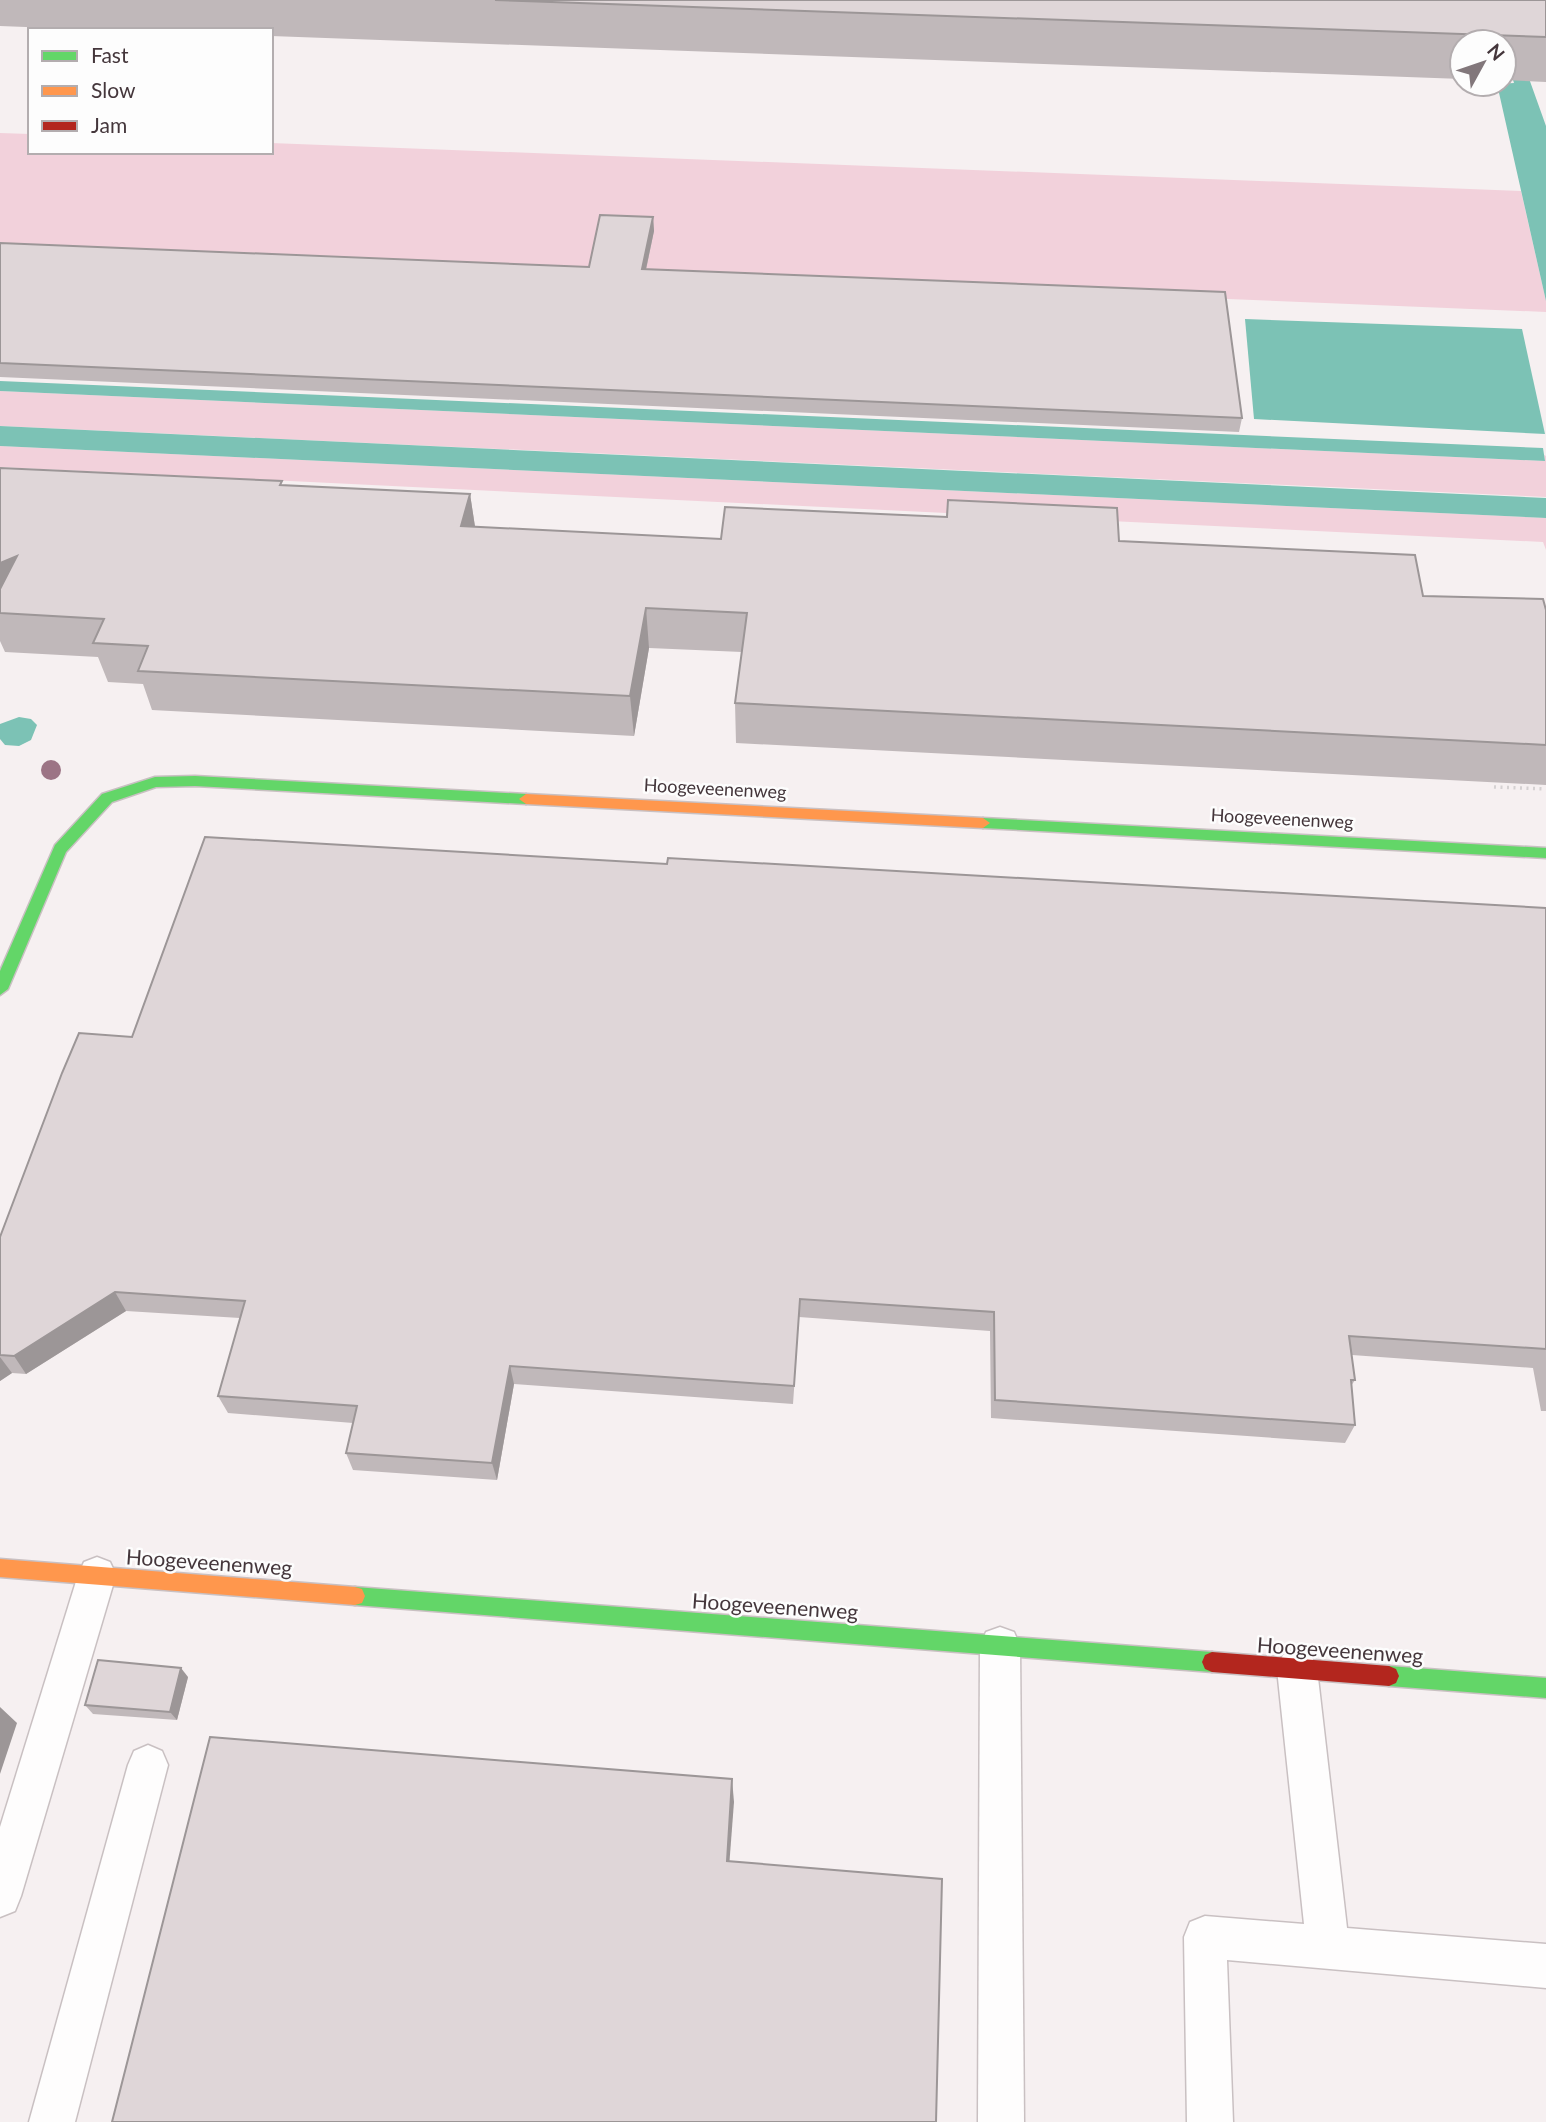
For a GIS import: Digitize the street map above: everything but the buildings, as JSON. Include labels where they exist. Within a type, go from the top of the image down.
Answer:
[{"type":"street","name":"Hoogeveenenweg","points":[[0,989],[60,849],[107,798],[155,782],[237,783],[1546,853]]},
{"type":"street","name":"Hoogeveenenweg","points":[[0,1568],[1546,1688]]},
{"type":"lane","points":[[0,1896],[97,1575]]},
{"type":"lane","points":[[1000,1646],[1001,2122]]},
{"type":"lane","points":[[1297,1669],[1328,1948]]},
{"type":"lane","points":[[52,2122],[148,1765]]},
{"type":"lane","points":[[1210,2122],[1205,1937],[1546,1966]]},
{"type":"path","points":[[1494,786],[1546,789]]},
{"type":"shaded area","points":[[1501,0],[1511,28],[1503,28]]},
{"type":"shaded area","points":[[1518,48],[1546,126],[1546,301],[1500,98],[1518,98]]},
{"type":"shaded area","points":[[0,133],[28,134],[28,154],[273,154],[273,143],[1521,191],[1546,301],[1546,312],[0,249]]},
{"type":"shaded area","points":[[1245,319],[1522,329],[1545,434],[1254,419]]},
{"type":"shaded area","points":[[0,381],[1543,448],[1545,461],[0,391]]},
{"type":"shaded area","points":[[0,391],[1545,461],[1544,455],[1546,456],[1546,497],[0,426]]},
{"type":"shaded area","points":[[0,426],[1546,498],[1546,518],[0,446]]},
{"type":"shaded area","points":[[0,446],[1546,518],[1546,550],[1543,542],[0,467]]},
{"type":"shaded area","points":[[19,717],[31,719],[37,725],[31,740],[19,746],[5,745],[0,739],[0,724]]},
{"type":"traffic: fast","points":[[0,989],[60,849],[107,798],[155,782],[195,781],[526,799]]},
{"type":"traffic: fast","points":[[983,823],[1546,853]]},
{"type":"traffic: fast","points":[[355,1596],[1212,1662]]},
{"type":"traffic: fast","points":[[1389,1676],[1546,1688]]},
{"type":"traffic: slow","points":[[526,799],[983,823]]},
{"type":"traffic: slow","points":[[0,1568],[355,1596]]},
{"type":"traffic: jam","points":[[1212,1662],[1389,1676]]}]
